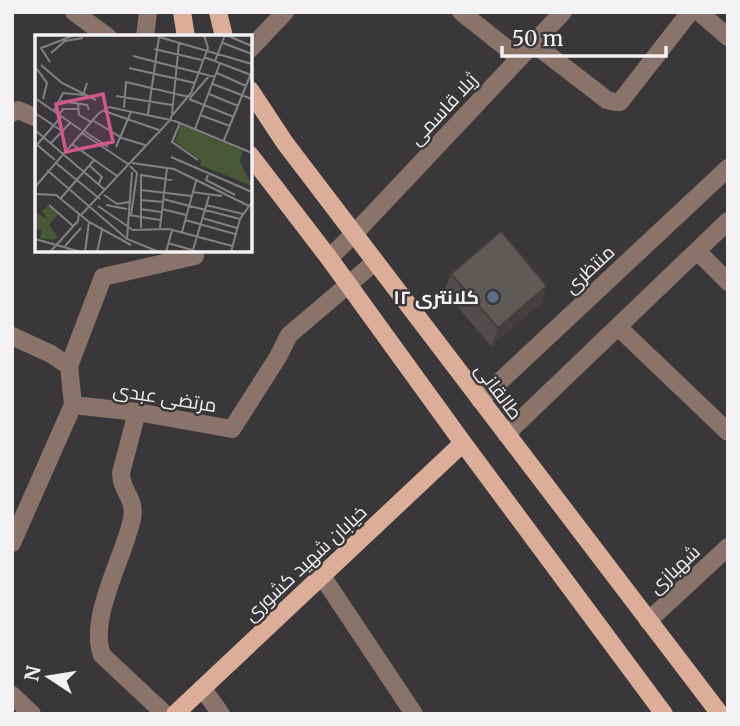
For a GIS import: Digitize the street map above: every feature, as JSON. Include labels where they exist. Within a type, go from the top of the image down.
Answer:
[{"type":"main road","points":[[182,12],[186,35]]},
{"type":"main road","points":[[218,12],[224,35]]},
{"type":"main road","name":"طالقانی","points":[[252,93],[285,144],[720,714]]},
{"type":"main road","points":[[252,158],[329,258],[664,714]]},
{"type":"main road","name":"خیابان شهید کشوری","points":[[175,714],[463,443]]},
{"type":"street","points":[[74,12],[105,35]]},
{"type":"street","points":[[145,35],[148,12]]},
{"type":"street","points":[[252,47],[285,12]]},
{"type":"street","points":[[461,12],[519,58]]},
{"type":"street","name":"ژیلا قاسمی","points":[[329,258],[563,12]]},
{"type":"street","points":[[533,43],[607,100],[620,102],[690,12]]},
{"type":"street","points":[[699,12],[728,37]]},
{"type":"street","points":[[12,113],[18,110],[35,117]]},
{"type":"street","name":"منتظری","points":[[480,400],[728,168]]},
{"type":"street","points":[[506,434],[728,221]]},
{"type":"street","points":[[697,251],[728,282]]},
{"type":"street","points":[[12,543],[72,405],[69,366],[103,277],[195,256]]},
{"type":"street","points":[[349,286],[375,262]]},
{"type":"street","name":"مرتضی عبدی","points":[[72,405],[137,412],[232,429],[289,335],[349,286]]},
{"type":"street","points":[[618,327],[728,432]]},
{"type":"street","points":[[12,336],[51,354],[69,366]]},
{"type":"street","points":[[137,412],[121,473],[124,489],[132,499],[132,520],[106,598],[98,645],[102,655],[165,714]]},
{"type":"street","name":"شهبازی","points":[[648,621],[728,547]]},
{"type":"street","points":[[322,576],[414,714]]},
{"type":"street","points":[[203,689],[221,714]]},
{"type":"street","points":[[12,695],[32,714]]},
{"type":"building","name":"کلانتری ۱۲","points":[[501,231],[547,286],[498,328],[451,274]]},
{"type":"place","name":"کلانتری ۱۲","points":[[493,297]]}]
